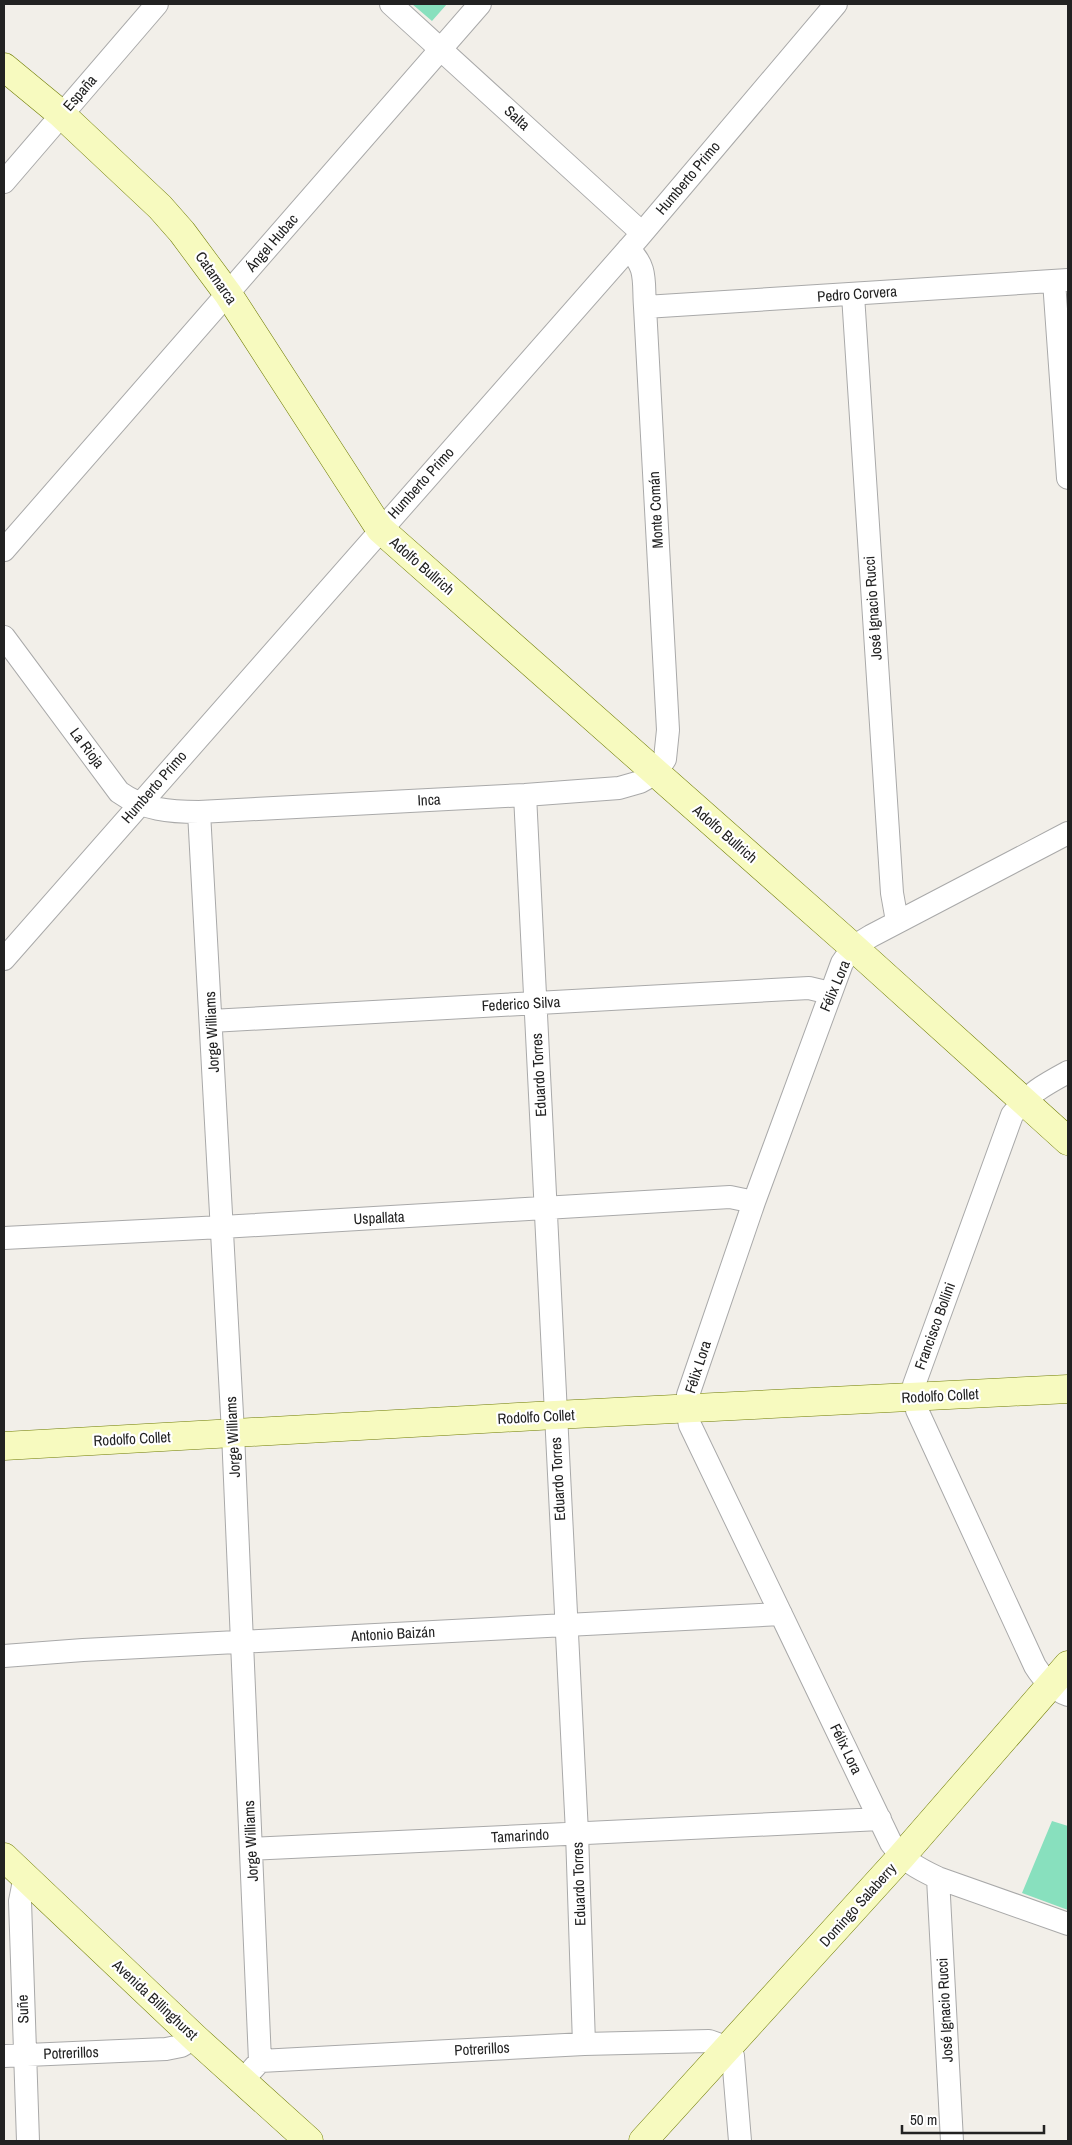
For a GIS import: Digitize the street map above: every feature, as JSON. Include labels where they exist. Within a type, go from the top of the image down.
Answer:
[{"type":"street","name":"España","points":[[4,182],[157,4]]},
{"type":"street","name":"Salta","points":[[391,4],[642,233]]},
{"type":"street","name":"Ángel Hubac","points":[[4,550],[480,4]]},
{"type":"street","name":"Humberto Primo","points":[[4,959],[642,233],[839,4]]},
{"type":"street","name":"Catamarca","points":[[4,67],[61,114],[160,207],[182,232],[228,294],[380,529]]},
{"type":"street","name":"Monte Comán","points":[[628,249],[639,259],[642,267],[668,730],[665,758],[656,773]]},
{"type":"street","name":"Pedro Corvera","points":[[645,307],[1061,281]]},
{"type":"street","points":[[1061,281],[1068,478]]},
{"type":"street","name":"José Ignacio Rucci","points":[[853,295],[892,893],[897,921]]},
{"type":"street","name":"Adolfo Bullrich","points":[[380,529],[854,947],[1068,1141]]},
{"type":"street","name":"La Rioja","points":[[4,637],[120,792],[140,804],[154,809],[174,812],[199,812]]},
{"type":"street","name":"Inca","points":[[199,812],[526,795],[619,788],[640,782],[656,773]]},
{"type":"street","name":"Eduardo Torres","points":[[526,795],[577,1833],[584,2044]]},
{"type":"street","name":"Jorge Williams","points":[[199,812],[233,1433],[251,1849],[252,2071]]},
{"type":"street","name":"Félix Lora","points":[[1068,833],[897,921],[854,947],[842,963],[754,1202],[688,1395],[686,1410],[690,1425],[891,1843],[901,1857],[938,1878],[1068,1924]]},
{"type":"street","name":"Federico Silva","points":[[211,1021],[810,988],[830,993]]},
{"type":"street","name":"Francisco Bollini","points":[[1059,1690],[1041,1676],[1035,1666],[917,1410],[914,1385],[1012,1115],[1035,1090],[1068,1072]]},
{"type":"street","name":"Uspallata","points":[[4,1238],[545,1209],[730,1197],[754,1202]]},
{"type":"street","name":"Rodolfo Collet","points":[[4,1446],[1068,1389]]},
{"type":"street","name":"Antonio Baizán","points":[[4,1656],[83,1650],[781,1614]]},
{"type":"street","name":"Domingo Salaberry","points":[[643,2141],[901,1857],[1059,1690],[1068,1665]]},
{"type":"street","name":"Tamarindo","points":[[251,1849],[880,1819]]},
{"type":"street","name":"Avenida Billinghurst","points":[[4,1857],[195,2038],[252,2071],[309,2141]]},
{"type":"street","name":"Suñe","points":[[25,1876],[20,1901],[14,2056],[28,2141]]},
{"type":"street","name":"José Ignacio Rucci","points":[[938,1878],[952,2141]]},
{"type":"street","name":"Potrerillos","points":[[14,2056],[166,2049],[181,2046],[195,2038]]},
{"type":"street","name":"Potrerillos","points":[[252,2071],[584,2044],[709,2041],[729,2048]]},
{"type":"street","points":[[729,2048],[735,2065],[740,2141]]},
{"type":"green space","points":[[412,4],[447,4],[432,21]]},
{"type":"green space","points":[[1052,1821],[1068,1826],[1068,1910],[1022,1893]]}]
